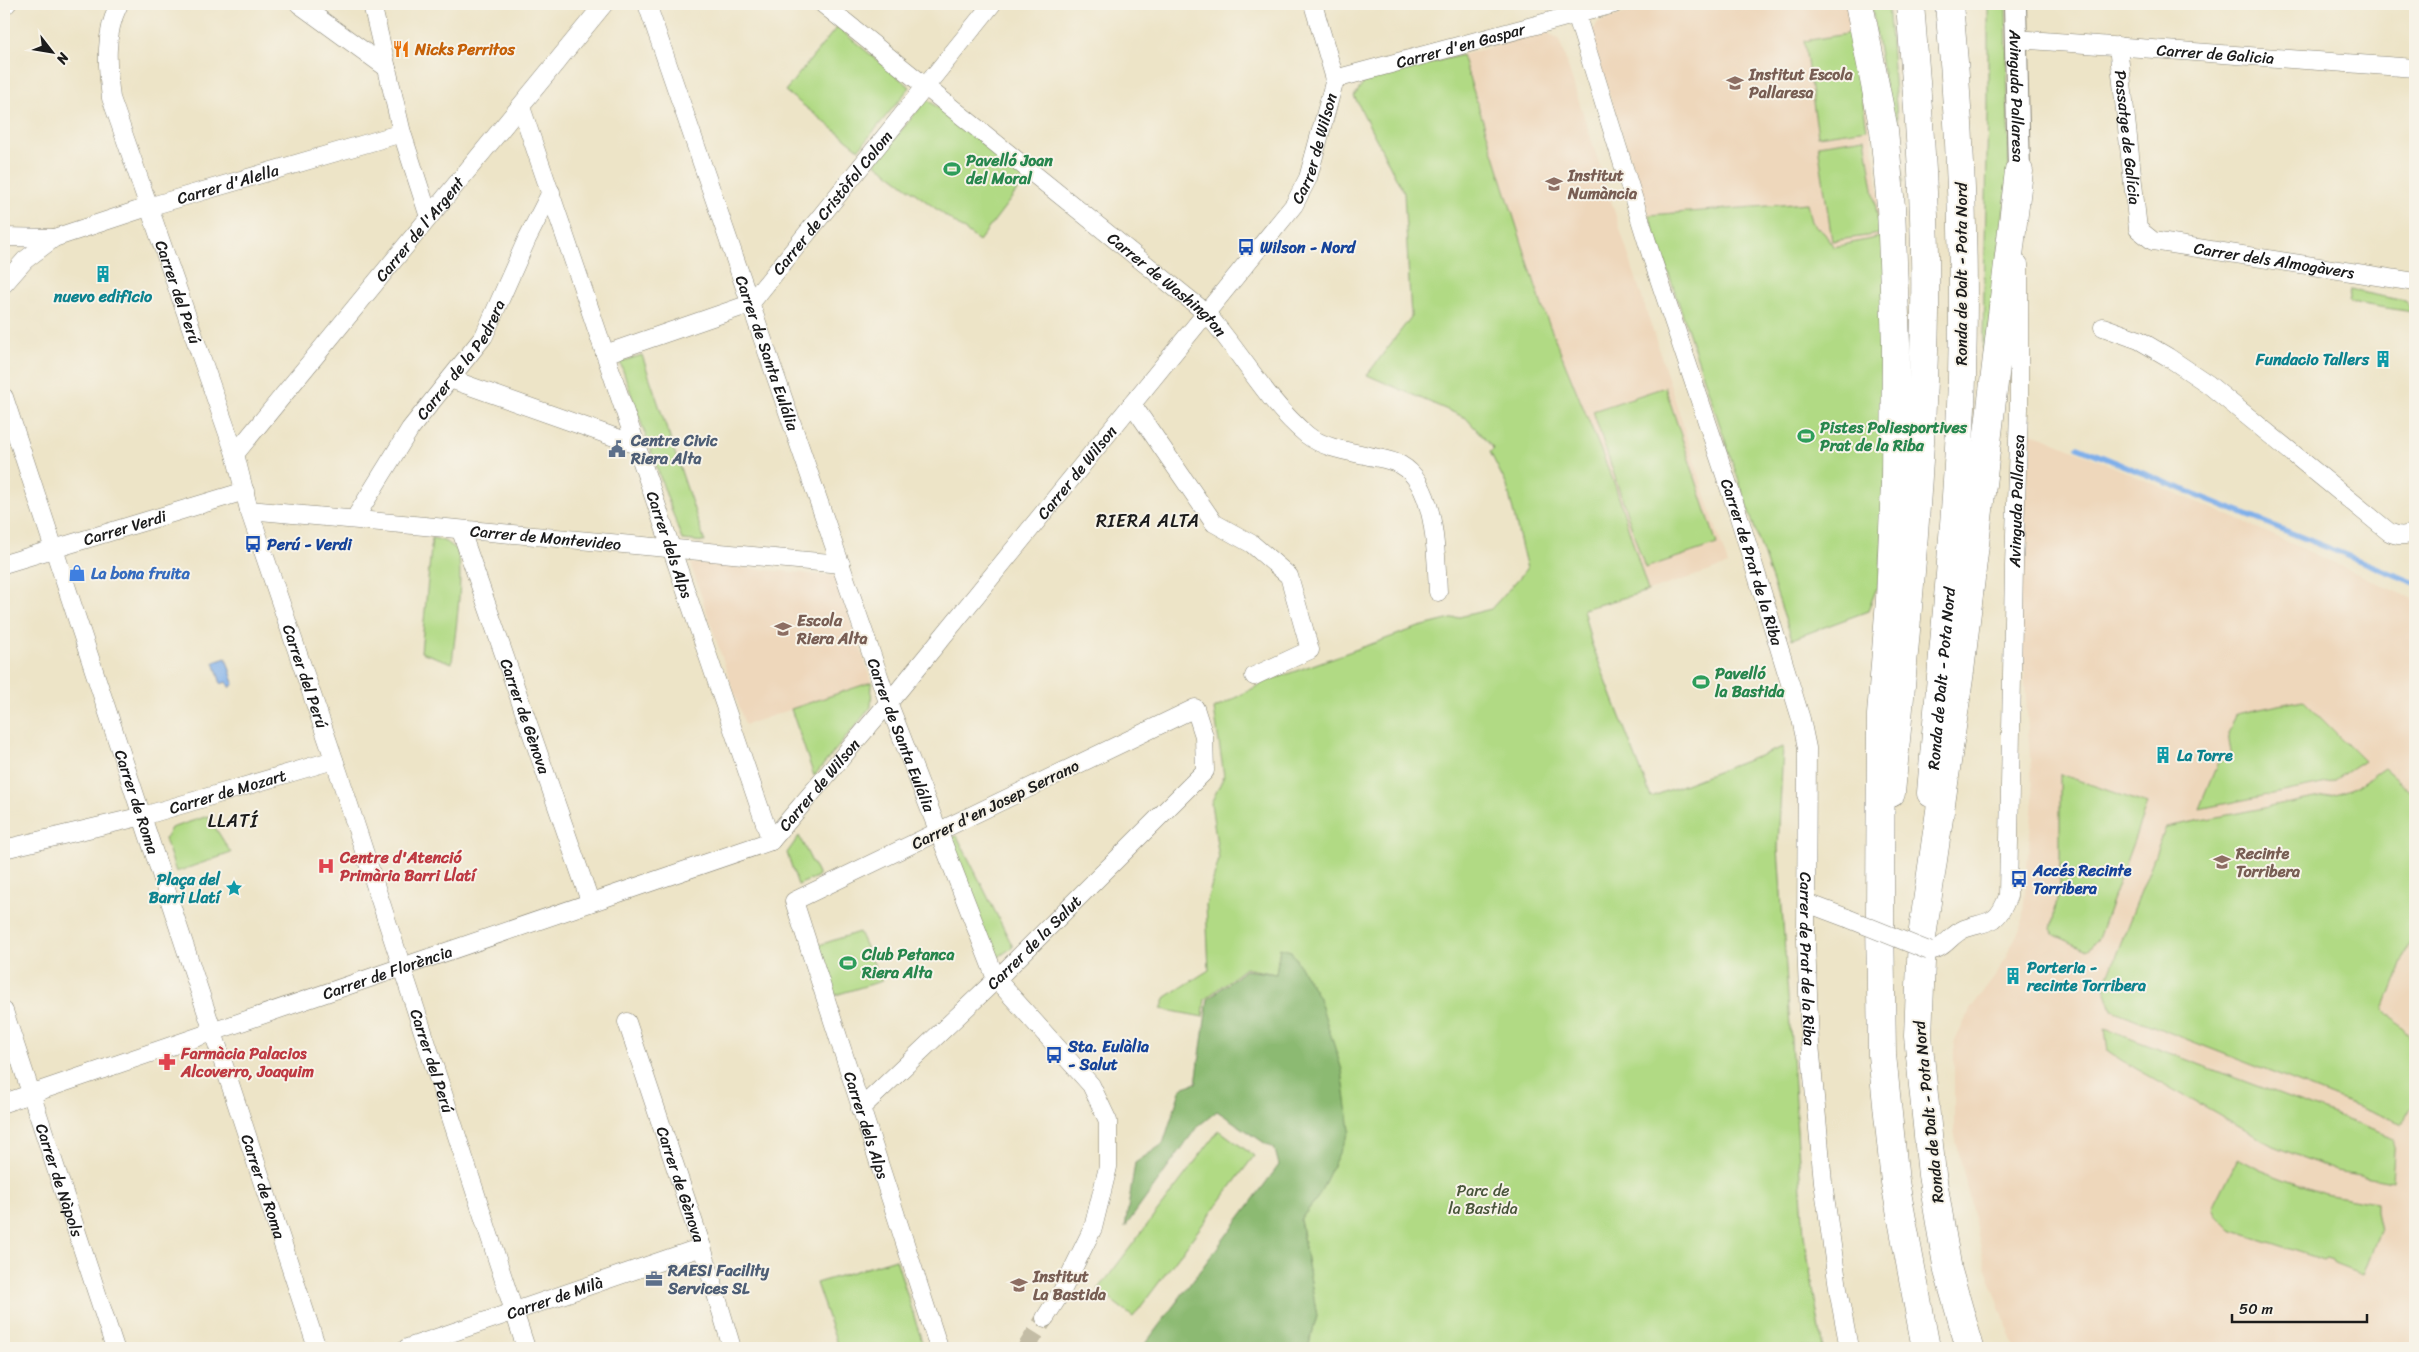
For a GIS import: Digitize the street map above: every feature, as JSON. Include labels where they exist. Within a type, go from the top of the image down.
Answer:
[{"type":"highway","points":[[1859,4],[1884,130],[1891,207],[1896,344],[1890,600],[1881,715],[1880,918],[1882,1036],[1886,1108],[1900,1210],[1926,1348]]},
{"type":"highway","points":[[1880,918],[1918,493],[1925,312],[1921,148],[1910,4]]},
{"type":"highway","name":"Ronda de Dalt - Pota Nord","points":[[1949,4],[1956,79],[1962,197],[1962,379],[1956,486],[1924,874],[1925,944],[1918,1036],[1932,1175],[1948,1271],[1970,1348]]},
{"type":"highway","points":[[1925,944],[1960,671],[2019,171]]},
{"type":"street","name":"Carrer del Perú","points":[[119,4],[114,15],[106,58],[111,98],[235,454],[249,510],[334,760],[526,1348]]},
{"type":"street","points":[[299,4],[387,68]]},
{"type":"street","points":[[372,4],[402,133],[429,217]]},
{"type":"street","name":"Carrer de l'Argent","points":[[235,454],[604,4]]},
{"type":"street","name":"Carrer de Santa Eulália","points":[[648,4],[888,702],[996,979],[1091,1085],[1108,1121],[1108,1167],[1093,1228],[1062,1291],[1045,1318]]},
{"type":"street","name":"Carrer de Washington","points":[[823,4],[1205,312],[1235,347],[1270,397],[1309,436],[1334,447],[1402,465],[1414,478],[1427,500],[1434,525],[1438,592]]},
{"type":"street","name":"Carrer de Cristòfol Colom","points":[[750,304],[992,4]]},
{"type":"street","points":[[1313,4],[1335,79]]},
{"type":"street","name":"Carrer d'en Gaspar","points":[[1335,79],[1574,10],[1614,4]]},
{"type":"street","name":"Avinguda Pallaresa","points":[[1925,944],[1946,945],[1962,930],[1994,919],[2004,906],[2008,896],[2019,409],[2019,171],[2015,4]]},
{"type":"street","name":"Carrer de Prat de la Riba","points":[[1574,10],[1653,261],[1738,514],[1801,719],[1807,748],[1808,903],[1806,942],[1810,1044],[1823,1182],[1839,1295],[1849,1348]]},
{"type":"street","name":"Carrer de Galicia","points":[[2016,39],[2415,68]]},
{"type":"street","name":"Passatge de Galícia","points":[[2118,46],[2138,230]]},
{"type":"street","name":"Carrer de Wilson","points":[[771,841],[888,702],[1294,205],[1308,178],[1335,79]]},
{"type":"street","name":"Carrer dels Alps","points":[[520,107],[551,192],[771,841]]},
{"type":"street","name":"Carrer d'Alella","points":[[4,284],[25,260],[54,238],[148,207],[402,133]]},
{"type":"street","name":"Carrer de la Pedrera","points":[[355,518],[410,430],[484,336],[527,239],[551,192]]},
{"type":"street","name":"Carrer dels Almogàvers","points":[[2138,230],[2152,241],[2415,282]]},
{"type":"street","name":"Carrer d'Alella","points":[[4,237],[54,238]]},
{"type":"street","points":[[605,354],[750,304]]},
{"type":"street","points":[[2103,327],[2139,340],[2208,384],[2389,532],[2396,536],[2415,532]]},
{"type":"street","points":[[450,379],[636,445]]},
{"type":"street","name":"Carrer de Roma","points":[[4,397],[317,1348]]},
{"type":"street","points":[[1132,404],[1214,523],[1252,544],[1289,576],[1310,650],[1254,676]]},
{"type":"street","name":"Carrer Verdi","points":[[4,564],[245,491]]},
{"type":"street","name":"Carrer de Montevideo","points":[[249,510],[355,518],[461,531],[841,564]]},
{"type":"street","name":"Carrer de Gènova","points":[[461,531],[590,901]]},
{"type":"street","name":"Carrer d'en Josep Serrano","points":[[794,900],[1195,708],[1204,736],[1205,771]]},
{"type":"street","name":"Carrer de Mozart","points":[[4,849],[143,816],[334,760]]},
{"type":"street","name":"Carrer de la Salut","points":[[860,1109],[996,979],[1205,771]]},
{"type":"street","name":"Carrer de Florència","points":[[4,1103],[401,968],[590,901],[771,841]]},
{"type":"street","name":"Carrer dels Alps","points":[[794,900],[860,1109],[940,1348]]},
{"type":"street","points":[[1808,903],[1925,944]]},
{"type":"street","name":"Carrer de Nàpols","points":[[4,1010],[116,1348]]},
{"type":"street","name":"Carrer de Gènova","points":[[627,1022],[702,1247],[732,1348]]},
{"type":"street","name":"Carrer de Milà","points":[[407,1348],[702,1247]]},
{"type":"shaded area","name":"Institut Escola Pallaresa","points":[[1654,4],[1851,4],[1871,131],[1884,236],[1834,247],[1824,233],[1811,222],[1807,203],[1649,215],[1590,36],[1598,22]]},
{"type":"shaded area","name":"Institut Numància","points":[[1546,32],[1559,39],[1728,565],[1648,591],[1615,485],[1544,312],[1462,55]]},
{"type":"shaded area","name":"Recinte Torribera","points":[[2023,431],[2041,436],[2246,523],[2415,600],[2415,1348],[2015,1348],[1985,1266],[1954,1132],[1954,1043],[1971,1008],[1997,974],[2022,924],[2033,800],[2014,529]]},
{"type":"shaded area","name":"Escola Riera Alta","points":[[690,563],[836,576],[872,682],[745,725]]},
{"type":"green space","points":[[1871,4],[1888,4],[1902,182]]},
{"type":"green space","points":[[1988,4],[2006,4],[2009,170],[1982,381],[1988,112]]},
{"type":"green space","points":[[837,27],[910,87],[859,149],[785,91]]},
{"type":"green space","points":[[1852,33],[1867,129],[1818,136],[1804,41]]},
{"type":"green space","name":"Parc de la Bastida","points":[[1462,55],[1544,312],[1615,485],[1648,591],[1583,609],[1591,642],[1651,797],[1783,747],[1778,848],[1804,1235],[1823,1348],[1308,1348],[1317,1316],[1300,1220],[1318,1197],[1280,948],[1276,974],[1245,968],[1205,999],[1203,1017],[1161,1009],[1166,997],[1209,970],[1206,904],[1219,859],[1211,803],[1224,776],[1214,709],[1265,682],[1419,627],[1491,609],[1527,569],[1507,486],[1490,452],[1494,449],[1466,418],[1367,375],[1411,317],[1404,193],[1354,96],[1367,79]]},
{"type":"green space","name":"Pavelló Joan del Moral","points":[[927,99],[1026,179],[979,241],[875,163]]},
{"type":"green space","points":[[1865,138],[1880,234],[1832,241],[1818,145]]},
{"type":"green space","name":"Pistes Poliesportives Prat de la Riba","points":[[1807,203],[1811,222],[1824,233],[1834,247],[1884,236],[1890,399],[1880,579],[1868,611],[1792,639],[1649,215]]},
{"type":"green space","points":[[2351,290],[2405,301],[2412,312],[2348,302]]},
{"type":"green space","points":[[642,355],[705,542],[682,540],[620,362]]},
{"type":"green space","points":[[1665,387],[1717,544],[1645,568],[1593,411]]},
{"type":"green space","points":[[432,538],[442,540],[451,545],[456,550],[459,558],[460,587],[452,663],[421,652]]},
{"type":"green space","points":[[872,682],[871,707],[814,776],[791,709]]},
{"type":"green space","points":[[2303,700],[2364,761],[2332,782],[2199,809],[2218,762],[2232,757],[2228,734],[2236,714]]},
{"type":"green space","points":[[2384,768],[2415,795],[2415,928],[2384,1009],[2415,1042],[2415,1104],[2409,1110],[2403,1124],[2112,1010],[2104,986],[2166,827],[2336,794],[2358,786]]},
{"type":"green space","points":[[2060,774],[2147,804],[2098,939],[2087,950],[2055,935],[2051,929],[2060,885]]},
{"type":"green space","points":[[208,816],[231,853],[176,872],[165,839],[171,828]]},
{"type":"green space","points":[[799,836],[819,876],[798,885],[787,853]]},
{"type":"green space","points":[[957,836],[1013,947],[994,960],[950,843],[953,837]]},
{"type":"green space","name":"Club Petanca Riera Alta","points":[[859,932],[882,981],[832,996],[816,946]]},
{"type":"green space","points":[[1280,948],[1291,951],[1319,998],[1342,1070],[1350,1130],[1318,1197],[1300,1220],[1317,1316],[1308,1348],[1142,1348],[1279,1165],[1275,1150],[1217,1111],[1197,1127],[1125,1227],[1135,1163],[1163,1144],[1181,1088],[1196,1083],[1208,999],[1245,970],[1276,974]]},
{"type":"green space","points":[[2105,1029],[2395,1138],[2392,1181],[2337,1171],[2273,1146],[2108,1051]]},
{"type":"green space","points":[[1219,1130],[1254,1156],[1133,1317],[1098,1290]]},
{"type":"green space","points":[[2238,1158],[2260,1170],[2324,1194],[2376,1203],[2380,1230],[2363,1275],[2335,1264],[2333,1260],[2327,1258],[2324,1260],[2231,1230],[2216,1215],[2213,1208]]},
{"type":"green space","points":[[896,1259],[924,1348],[836,1348],[838,1347],[816,1283]]},
{"type":"water","points":[[226,658],[234,683],[230,688],[226,682],[221,684],[214,662]]},
{"type":"waterway","points":[[2078,447],[2415,583]]},
{"type":"tunnel","points":[[1026,1348],[1045,1318]]},
{"type":"place","name":"Nicks Perritos","points":[[401,49]]},
{"type":"place","name":"Institut Escola Pallaresa","points":[[1735,83]]},
{"type":"place","name":"Pavelló Joan del Moral","points":[[952,169]]},
{"type":"place","name":"Institut Numància","points":[[1554,184]]},
{"type":"place","name":"Wilson - Nord","points":[[1246,247]]},
{"type":"place","name":"nuevo edificio","points":[[103,274]]},
{"type":"place","name":"Fundacio Tallers","points":[[2383,359]]},
{"type":"place","name":"Pistes Poliesportives Prat de la Riba","points":[[1806,436]]},
{"type":"place","name":"Centre Civic Riera Alta","points":[[617,449]]},
{"type":"place","name":"Perú - Verdi","points":[[253,544]]},
{"type":"place","name":"La bona fruita","points":[[77,573]]},
{"type":"place","name":"Escola Riera Alta","points":[[783,629]]},
{"type":"place","name":"Pavelló la Bastida","points":[[1701,682]]},
{"type":"place","name":"La Torre","points":[[2163,755]]},
{"type":"place","name":"Recinte Torribera","points":[[2222,862]]},
{"type":"place","name":"Centre d'Atenció Primària Barri Llatí","points":[[326,866]]},
{"type":"place","name":"Accés Recinte Torribera","points":[[2019,879]]},
{"type":"place","name":"Plaça del Barri Llatí","points":[[234,888]]},
{"type":"place","name":"Club Petanca Riera Alta","points":[[848,963]]},
{"type":"place","name":"Porteria - recinte Torribera","points":[[2013,976]]},
{"type":"place","name":"Sta. Eulàlia - Salut","points":[[1054,1055]]},
{"type":"place","name":"Farmàcia Palacios Alcoverro, Joaquim","points":[[167,1062]]},
{"type":"place","name":"RAESI Facility Services SL","points":[[654,1279]]},
{"type":"place","name":"Institut La Bastida","points":[[1019,1285]]},
{"type":"district","name":"RIERA ALTA","points":[[1148,521]]},
{"type":"district","name":"LLATÍ","points":[[233,821]]}]
